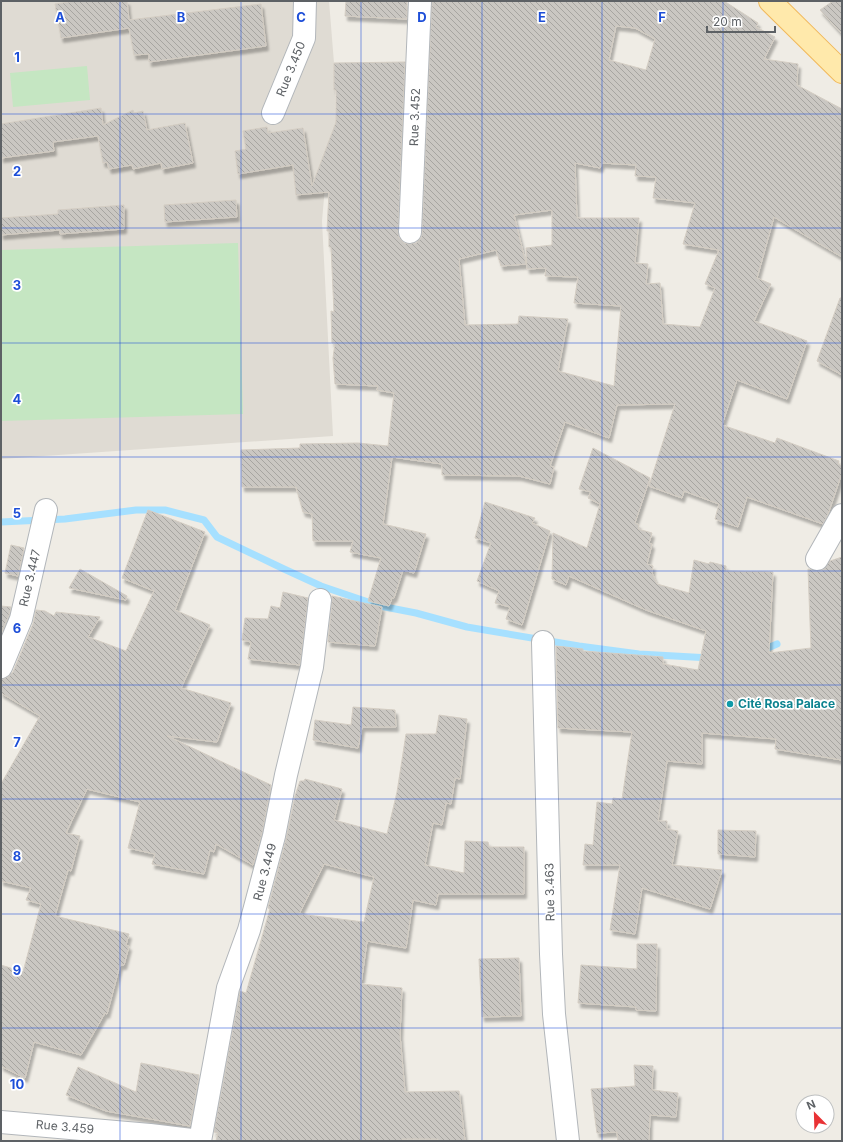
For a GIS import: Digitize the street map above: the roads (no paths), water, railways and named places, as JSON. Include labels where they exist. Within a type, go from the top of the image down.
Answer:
[{"type":"main road","points":[[770,1],[842,72]]},
{"type":"street","name":"Rue 3.450","points":[[273,113],[304,38],[305,1]]},
{"type":"street","name":"Rue 3.452","points":[[410,232],[420,1]]},
{"type":"street","name":"Rue 3.447","points":[[1,667],[21,619],[46,510]]},
{"type":"street","points":[[817,559],[842,515]]},
{"type":"street","name":"Rue 3.449","points":[[200,1141],[228,988],[250,930],[274,836],[286,775],[312,667],[320,600]]},
{"type":"street","name":"Rue 3.463","points":[[543,642],[551,954],[554,1014],[568,1141]]},
{"type":"street","name":"Rue 3.459","points":[[1,1122],[150,1135],[200,1141]]},
{"type":"waterway","points":[[1,522],[65,519],[136,510],[165,510],[204,520],[217,537],[321,586],[380,606],[416,613],[467,627],[579,646],[639,654],[710,658]]},
{"type":"waterway","points":[[761,651],[777,644]]},
{"type":"place","name":"Cité Rosa Palace","points":[[730,704]]}]
